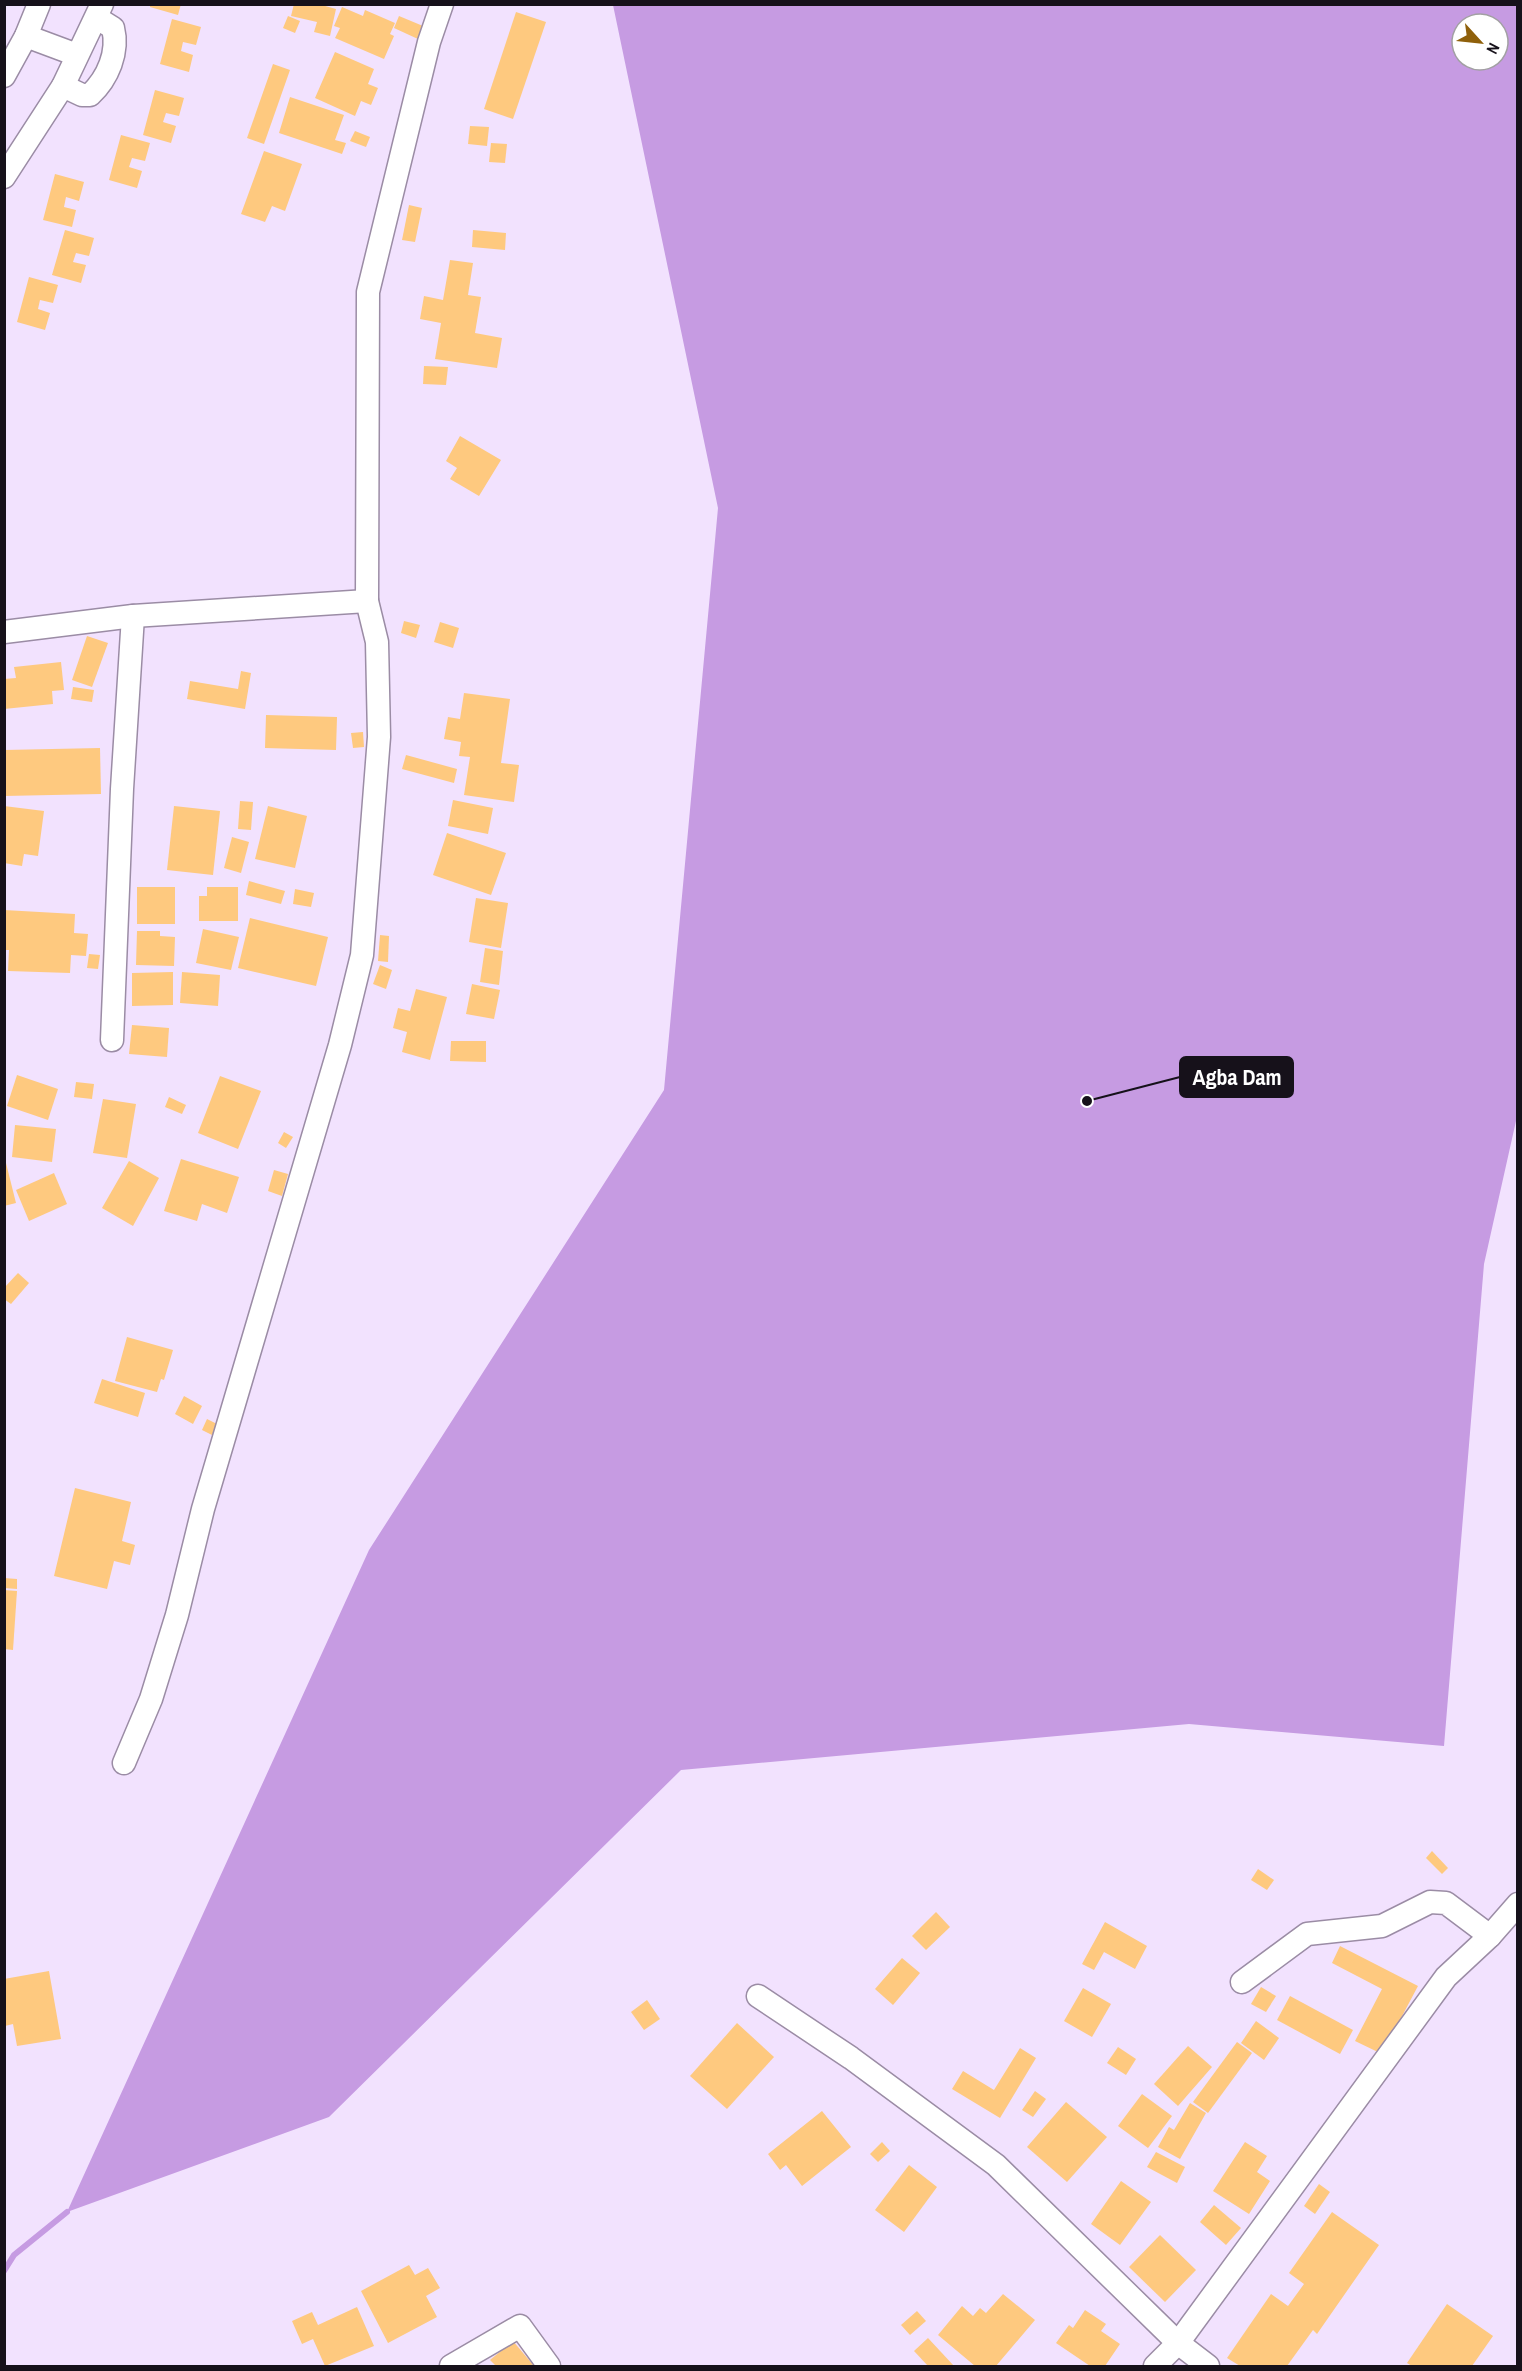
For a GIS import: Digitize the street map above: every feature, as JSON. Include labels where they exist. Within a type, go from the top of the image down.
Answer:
[{"type":"street","points":[[4,76],[26,36],[39,4]]},
{"type":"street","points":[[123,1763],[151,1699],[177,1615],[203,1509],[340,1044],[362,955],[379,737],[377,642],[367,601],[368,292],[429,42],[442,4]]},
{"type":"street","points":[[4,177],[63,86],[100,11],[113,27],[115,38],[111,65],[104,79],[90,95],[82,95],[63,86]]},
{"type":"street","points":[[26,36],[77,55]]},
{"type":"street","points":[[4,632],[133,616],[367,601]]},
{"type":"street","points":[[112,1040],[122,789],[133,616]]},
{"type":"street","points":[[1242,1982],[1307,1934],[1382,1926],[1430,1902],[1446,1903],[1490,1936]]},
{"type":"street","points":[[1155,2367],[1178,2343],[1446,1977],[1490,1936],[1518,1905]]},
{"type":"street","points":[[758,1996],[851,2058],[996,2165],[1178,2343],[1208,2367]]},
{"type":"street","points":[[451,2367],[520,2326],[549,2367]]},
{"type":"shaded area","points":[[613,5],[1517,5],[1518,1112],[1484,1264],[1444,1746],[1189,1724],[681,1770],[329,2117],[67,2212],[369,1550],[664,1090],[718,508]]},
{"type":"building","points":[[150,4],[181,4],[178,15],[150,7]]},
{"type":"building","points":[[294,4],[318,4],[336,9],[330,36],[314,32],[317,22],[291,16]]},
{"type":"building","points":[[342,7],[363,16],[365,10],[395,23],[390,34],[394,36],[384,59],[335,38],[340,28],[334,26]]},
{"type":"building","points":[[516,12],[546,22],[513,119],[484,109]]},
{"type":"building","points":[[288,16],[300,21],[295,33],[283,28]]},
{"type":"building","points":[[399,16],[423,26],[418,39],[394,28]]},
{"type":"building","points":[[172,19],[201,27],[196,45],[183,42],[181,51],[193,55],[189,72],[160,64]]},
{"type":"building","points":[[335,52],[374,69],[368,84],[378,88],[371,105],[361,101],[355,116],[315,98]]},
{"type":"building","points":[[273,64],[290,70],[264,144],[247,138]]},
{"type":"building","points":[[155,90],[184,98],[179,116],[166,113],[163,122],[176,126],[171,143],[143,135]]},
{"type":"building","points":[[290,97],[344,115],[335,140],[346,143],[342,154],[279,133]]},
{"type":"building","points":[[470,126],[489,127],[487,146],[468,144]]},
{"type":"building","points":[[355,131],[370,137],[366,147],[350,141]]},
{"type":"building","points":[[121,135],[150,143],[145,161],[132,158],[129,167],[142,171],[137,188],[109,180]]},
{"type":"building","points":[[491,143],[507,144],[505,163],[489,162]]},
{"type":"building","points":[[264,151],[302,164],[285,211],[272,206],[265,222],[241,214]]},
{"type":"building","points":[[55,174],[84,182],[79,201],[66,197],[64,207],[76,210],[72,227],[43,220]]},
{"type":"building","points":[[409,205],[422,208],[415,242],[402,240]]},
{"type":"building","points":[[65,230],[94,238],[89,256],[76,253],[73,262],[86,265],[81,283],[52,275]]},
{"type":"building","points":[[473,230],[506,233],[505,250],[472,247]]},
{"type":"building","points":[[450,260],[473,263],[468,295],[481,297],[475,333],[502,338],[497,368],[435,359],[441,323],[420,319],[424,296],[443,300]]},
{"type":"building","points":[[29,277],[58,285],[53,303],[40,300],[38,309],[50,313],[45,330],[17,322]]},
{"type":"building","points":[[424,366],[448,367],[446,385],[423,384]]},
{"type":"building","points":[[460,436],[501,460],[479,496],[450,479],[457,468],[446,461]]},
{"type":"building","points":[[404,621],[420,625],[416,638],[401,633]]},
{"type":"building","points":[[440,622],[459,628],[453,648],[434,642]]},
{"type":"building","points":[[87,636],[108,643],[92,687],[72,680]]},
{"type":"building","points":[[61,662],[64,690],[52,691],[53,704],[4,709],[4,679],[16,678],[14,667]]},
{"type":"building","points":[[241,671],[251,673],[245,709],[187,699],[190,681],[238,689]]},
{"type":"building","points":[[73,687],[94,690],[92,702],[71,699]]},
{"type":"building","points":[[464,693],[510,699],[501,763],[519,765],[514,802],[464,795],[470,757],[459,756],[461,742],[444,739],[448,717],[460,719]]},
{"type":"building","points":[[266,715],[337,717],[336,750],[265,748]]},
{"type":"building","points":[[363,732],[364,747],[353,748],[351,733]]},
{"type":"building","points":[[100,748],[101,794],[4,796],[4,750]]},
{"type":"building","points":[[406,755],[457,769],[454,783],[402,769]]},
{"type":"building","points":[[453,800],[493,808],[488,834],[448,826]]},
{"type":"building","points":[[240,801],[253,802],[251,830],[238,829]]},
{"type":"building","points":[[4,806],[44,811],[38,856],[24,854],[22,866],[4,863]]},
{"type":"building","points":[[174,806],[220,811],[213,875],[167,870]]},
{"type":"building","points":[[268,806],[307,816],[295,868],[255,859]]},
{"type":"building","points":[[447,833],[506,853],[491,895],[433,875]]},
{"type":"building","points":[[232,837],[249,842],[241,873],[224,868]]},
{"type":"building","points":[[249,881],[285,891],[281,904],[246,895]]},
{"type":"building","points":[[137,887],[175,887],[175,924],[137,924]]},
{"type":"building","points":[[207,887],[238,887],[238,921],[199,921],[199,896],[207,896]]},
{"type":"building","points":[[295,889],[314,893],[311,907],[293,904]]},
{"type":"building","points":[[476,898],[508,903],[501,948],[469,942]]},
{"type":"building","points":[[4,910],[75,914],[74,933],[88,934],[86,956],[71,955],[70,973],[8,971],[9,950],[4,950]]},
{"type":"building","points":[[250,918],[328,937],[316,986],[238,968]]},
{"type":"building","points":[[203,929],[239,937],[231,970],[196,963]]},
{"type":"building","points":[[137,931],[160,931],[160,936],[175,937],[174,966],[136,965]]},
{"type":"building","points":[[380,935],[389,936],[388,962],[378,961]]},
{"type":"building","points":[[485,948],[503,951],[499,985],[480,982]]},
{"type":"building","points":[[89,954],[100,955],[98,969],[87,968]]},
{"type":"building","points":[[380,965],[392,970],[386,989],[373,984]]},
{"type":"building","points":[[173,972],[173,1005],[132,1006],[132,973]]},
{"type":"building","points":[[182,972],[220,975],[218,1006],[180,1003]]},
{"type":"building","points":[[472,984],[500,990],[494,1019],[466,1014]]},
{"type":"building","points":[[416,989],[447,997],[430,1060],[402,1052],[407,1032],[393,1028],[398,1008],[410,1011]]},
{"type":"building","points":[[132,1025],[169,1028],[167,1057],[129,1054]]},
{"type":"building","points":[[451,1041],[486,1041],[486,1062],[450,1061]]},
{"type":"building","points":[[17,1075],[58,1089],[48,1120],[7,1106]]},
{"type":"building","points":[[220,1076],[261,1091],[238,1149],[198,1133]]},
{"type":"building","points":[[76,1082],[94,1084],[92,1099],[74,1097]]},
{"type":"building","points":[[169,1097],[186,1105],[182,1114],[165,1107]]},
{"type":"building","points":[[103,1099],[136,1104],[127,1158],[93,1153]]},
{"type":"building","points":[[15,1125],[56,1129],[52,1162],[12,1157]]},
{"type":"building","points":[[284,1132],[293,1137],[286,1148],[278,1143]]},
{"type":"building","points":[[181,1159],[239,1177],[227,1213],[202,1204],[197,1221],[164,1211]]},
{"type":"building","points":[[4,1160],[16,1203],[4,1206]]},
{"type":"building","points":[[129,1161],[159,1178],[133,1226],[102,1208]]},
{"type":"building","points":[[274,1170],[288,1174],[282,1196],[268,1191]]},
{"type":"building","points":[[54,1173],[67,1204],[29,1221],[16,1190]]},
{"type":"building","points":[[18,1273],[29,1283],[11,1304],[4,1299],[4,1288]]},
{"type":"building","points":[[127,1337],[173,1350],[164,1380],[161,1379],[157,1392],[115,1381]]},
{"type":"building","points":[[102,1379],[145,1393],[138,1417],[94,1403]]},
{"type":"building","points":[[184,1396],[202,1406],[193,1424],[175,1414]]},
{"type":"building","points":[[207,1419],[217,1424],[212,1435],[202,1430]]},
{"type":"building","points":[[75,1488],[131,1502],[122,1541],[135,1545],[130,1565],[114,1561],[107,1589],[54,1576]]},
{"type":"building","points":[[4,1578],[17,1579],[17,1589],[4,1588]]},
{"type":"building","points":[[4,1590],[17,1591],[13,1650],[4,1649]]},
{"type":"building","points":[[1432,1851],[1448,1868],[1442,1874],[1426,1858]]},
{"type":"building","points":[[1258,1869],[1274,1880],[1267,1890],[1251,1880]]},
{"type":"building","points":[[936,1912],[950,1927],[926,1950],[912,1936]]},
{"type":"building","points":[[1105,1922],[1147,1946],[1135,1969],[1104,1952],[1094,1970],[1082,1964]]},
{"type":"building","points":[[1340,1946],[1418,1986],[1382,2054],[1355,2041],[1382,1989],[1332,1963]]},
{"type":"building","points":[[902,1958],[920,1973],[893,2005],[875,1989]]},
{"type":"building","points":[[49,1971],[61,2039],[17,2046],[13,2024],[5,2026],[4,1979]]},
{"type":"building","points":[[1261,1987],[1276,1996],[1266,2012],[1251,2004]]},
{"type":"building","points":[[1083,1988],[1111,2004],[1092,2037],[1064,2021]]},
{"type":"building","points":[[1290,1996],[1353,2030],[1340,2054],[1277,2020]]},
{"type":"building","points":[[647,2000],[660,2019],[644,2030],[631,2012]]},
{"type":"building","points":[[1256,2021],[1279,2038],[1264,2060],[1241,2043]]},
{"type":"building","points":[[737,2023],[774,2057],[727,2109],[690,2076]]},
{"type":"building","points":[[1237,2042],[1252,2053],[1208,2113],[1193,2102]]},
{"type":"building","points":[[1188,2046],[1212,2067],[1178,2106],[1154,2084]]},
{"type":"building","points":[[1118,2047],[1136,2059],[1126,2075],[1107,2063]]},
{"type":"building","points":[[1020,2048],[1036,2058],[1000,2118],[952,2089],[963,2071],[994,2090]]},
{"type":"building","points":[[1035,2091],[1046,2099],[1033,2117],[1022,2110]]},
{"type":"building","points":[[1142,2094],[1172,2116],[1148,2148],[1118,2126]]},
{"type":"building","points":[[1066,2102],[1107,2137],[1067,2182],[1027,2147]]},
{"type":"building","points":[[1190,2103],[1206,2113],[1180,2159],[1158,2147],[1169,2127],[1174,2130]]},
{"type":"building","points":[[822,2111],[851,2147],[802,2186],[786,2165],[780,2170],[768,2154]]},
{"type":"building","points":[[882,2142],[890,2151],[878,2162],[870,2154]]},
{"type":"building","points":[[1245,2142],[1267,2156],[1257,2172],[1270,2181],[1249,2214],[1213,2191]]},
{"type":"building","points":[[1156,2152],[1185,2167],[1177,2183],[1147,2167]]},
{"type":"building","points":[[909,2165],[937,2187],[904,2232],[875,2210]]},
{"type":"building","points":[[1121,2181],[1151,2202],[1120,2245],[1091,2224]]},
{"type":"building","points":[[1319,2184],[1330,2192],[1315,2214],[1304,2206]]},
{"type":"building","points":[[1214,2205],[1241,2228],[1226,2245],[1200,2222]]},
{"type":"building","points":[[1332,2212],[1379,2245],[1317,2334],[1313,2330],[1287,2366],[1240,2366],[1227,2358],[1271,2294],[1288,2306],[1304,2284],[1289,2273]]},
{"type":"building","points":[[1160,2235],[1196,2270],[1165,2302],[1129,2267]]},
{"type":"building","points":[[409,2265],[415,2275],[428,2268],[440,2288],[426,2296],[437,2317],[388,2343],[361,2291]]},
{"type":"building","points":[[1003,2294],[1035,2320],[996,2366],[975,2366],[938,2335],[962,2306],[973,2316],[980,2308],[986,2313]]},
{"type":"building","points":[[1447,2304],[1493,2336],[1472,2366],[1412,2366],[1407,2363]]},
{"type":"building","points":[[357,2307],[374,2346],[325,2366],[313,2339],[302,2344],[292,2321],[312,2312],[318,2325]]},
{"type":"building","points":[[1085,2310],[1106,2324],[1101,2331],[1120,2344],[1105,2366],[1090,2366],[1056,2343],[1069,2325],[1073,2328]]},
{"type":"building","points":[[917,2311],[926,2321],[910,2335],[901,2325]]},
{"type":"building","points":[[928,2338],[954,2366],[928,2366],[914,2351]]},
{"type":"building","points":[[513,2341],[534,2366],[496,2366],[490,2360]]},
{"type":"waterway","points":[[4,2271],[14,2255],[67,2212]]},
{"type":"place","name":"Agba Dam","points":[[1087,1101]]}]
